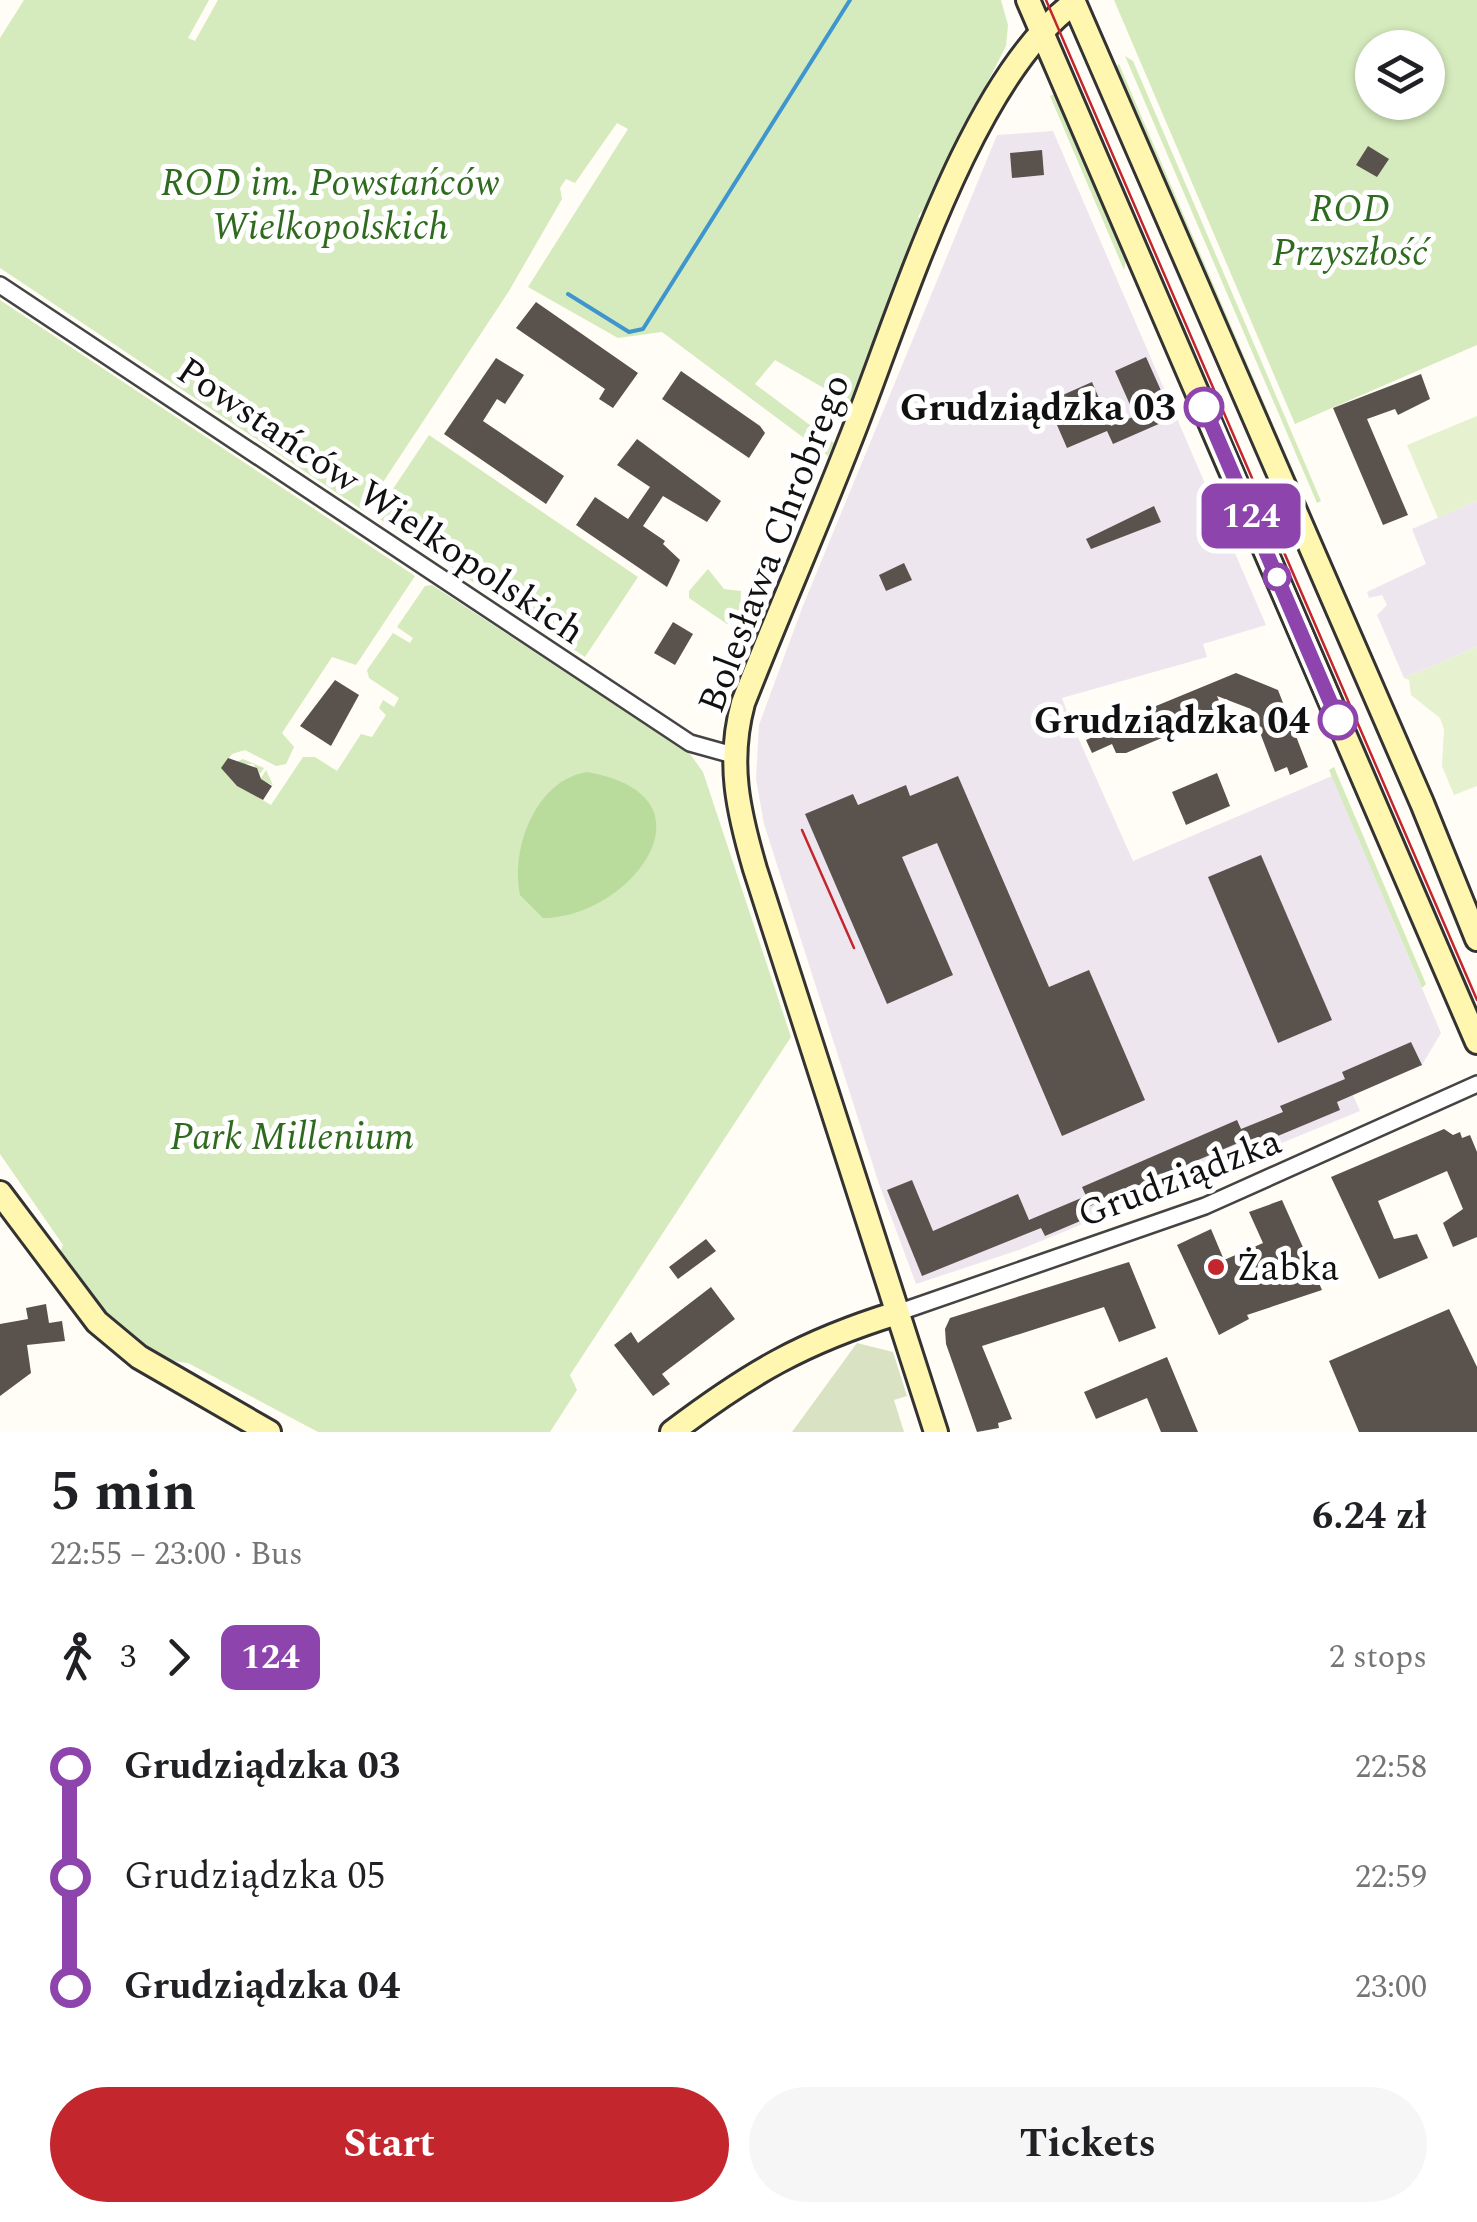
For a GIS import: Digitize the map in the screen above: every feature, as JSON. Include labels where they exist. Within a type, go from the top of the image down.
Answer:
[{"type":"main road","points":[[1028,0],[1477,1042]]},
{"type":"main road","points":[[1075,1],[1477,939]]},
{"type":"main road","name":"Bolesława Chrobrego","points":[[936,1432],[745,837],[732,755],[743,703],[964,158],[1012,65],[1041,31],[1075,1]]},
{"type":"main road","points":[[1225,458],[1262,442]]},
{"type":"main road","points":[[1246,505],[1284,490]]},
{"type":"main road","points":[[0,1193],[97,1322],[139,1358],[270,1432]]},
{"type":"main road","points":[[672,1432],[782,1356],[897,1312]]},
{"type":"street","name":"Powstańców Wielkopolskich","points":[[0,286],[690,742],[732,755]]},
{"type":"street","name":"Grudziądzka","points":[[897,1312],[1205,1206],[1477,1084]]},
{"type":"shaded area","points":[[1053,131],[1266,625],[1203,644],[1207,657],[1062,698],[1069,717],[1133,861],[1332,776],[1441,1033],[1422,1065],[1353,1095],[1360,1111],[1019,1250],[916,1284],[879,1184],[764,824],[756,779],[759,725],[802,608],[997,135]]},
{"type":"shaded area","points":[[1477,501],[1477,647],[1404,678],[1377,615],[1387,605],[1382,595],[1369,598],[1367,592],[1426,564],[1412,529]]},
{"type":"green space","name":"ROD im. Powstańców Wielkopolskich","points":[[24,0],[209,0],[188,38],[195,41],[218,0],[1001,0],[1008,25],[1006,46],[951,154],[927,215],[921,212],[918,217],[924,222],[850,403],[775,360],[755,384],[834,443],[828,456],[662,332],[618,338],[528,287],[628,129],[617,123],[575,183],[566,179],[560,188],[562,199],[509,291],[364,511],[0,268],[0,38]]},
{"type":"green space","name":"ROD Przyszłość","points":[[1114,0],[1477,0],[1477,345],[1295,424]]},
{"type":"green space","points":[[1125,56],[1133,61],[1321,501],[1317,503]]},
{"type":"green space","points":[[1119,64],[1348,599],[1111,70]]},
{"type":"green space","points":[[1059,92],[1127,254],[1124,270],[1050,96]]},
{"type":"green space","name":"Park Millenium","points":[[0,300],[415,576],[356,665],[332,657],[282,733],[294,747],[286,764],[276,766],[245,750],[232,754],[222,768],[243,759],[264,768],[260,774],[253,764],[239,764],[232,779],[245,790],[258,783],[266,770],[273,785],[263,781],[254,795],[271,805],[303,757],[315,757],[337,771],[361,734],[372,737],[386,715],[379,708],[383,700],[394,707],[399,698],[369,678],[367,670],[393,633],[410,643],[413,638],[397,627],[425,586],[432,585],[690,754],[703,772],[791,1037],[570,1375],[577,1390],[550,1432],[318,1432],[188,1363],[148,1351],[114,1324],[58,1257],[63,1245],[0,1154]]},
{"type":"green space","points":[[1477,416],[1477,501],[1438,518],[1407,445]]},
{"type":"green space","points":[[429,435],[638,577],[585,657],[375,516]]},
{"type":"green space","points":[[708,569],[724,589],[741,591],[740,614],[727,624],[689,598],[689,591]]},
{"type":"green space","points":[[1477,647],[1477,786],[1454,795],[1442,766],[1444,729],[1440,718],[1411,695],[1409,680],[1404,678]]},
{"type":"green space","points":[[1334,767],[1426,984],[1422,988],[1329,770]]},
{"type":"green space","points":[[587,772],[628,785],[650,805],[656,829],[649,854],[631,878],[606,899],[575,913],[543,918],[520,895],[523,838],[541,802],[554,788]]},
{"type":"green space","points":[[857,1343],[893,1352],[907,1396],[894,1400],[904,1432],[792,1432]]},
{"type":"building","points":[[1368,146],[1389,159],[1377,177],[1356,165]]},
{"type":"building","points":[[1042,150],[1044,175],[1012,178],[1010,153]]},
{"type":"building","points":[[536,302],[638,373],[613,408],[599,399],[605,389],[516,328]]},
{"type":"building","points":[[1146,357],[1167,404],[1155,410],[1161,423],[1113,444],[1107,431],[1067,448],[1047,402],[1092,382],[1111,426],[1135,416],[1115,371]]},
{"type":"building","points":[[496,358],[524,375],[505,404],[497,399],[483,421],[564,476],[546,504],[444,434]]},
{"type":"building","points":[[681,371],[760,426],[765,433],[749,458],[662,399]]},
{"type":"building","points":[[1421,374],[1430,399],[1398,415],[1395,409],[1367,419],[1408,515],[1383,525],[1333,408]]},
{"type":"building","points":[[637,439],[721,501],[707,522],[663,496],[643,526],[665,541],[663,544],[680,560],[667,587],[576,525],[595,497],[628,519],[650,487],[617,465]]},
{"type":"building","points":[[1154,506],[1161,522],[1091,549],[1086,539]]},
{"type":"building","points":[[904,563],[912,580],[886,591],[879,575]]},
{"type":"building","points":[[673,622],[693,634],[675,665],[654,653]]},
{"type":"building","points":[[1236,673],[1278,690],[1308,767],[1290,775],[1287,767],[1275,772],[1251,709],[1217,696],[1224,712],[1126,753],[1116,753],[1112,744],[1092,753],[1086,740],[1106,731],[1105,727]]},
{"type":"building","points":[[335,680],[359,695],[331,746],[300,726]]},
{"type":"building","points":[[228,758],[257,768],[261,779],[272,786],[263,800],[237,786],[221,768]]},
{"type":"building","points":[[1217,773],[1230,806],[1186,825],[1172,792]]},
{"type":"building","points":[[958,776],[1049,987],[1089,970],[1145,1100],[1062,1136],[937,843],[902,857],[953,975],[887,1004],[805,814],[853,794],[858,805],[906,785],[910,796]]},
{"type":"building","points":[[1261,855],[1332,1020],[1278,1043],[1208,877]]},
{"type":"building","points":[[1411,1042],[1422,1065],[1337,1102],[1340,1110],[1249,1148],[1245,1140],[1137,1186],[1123,1197],[1121,1193],[1081,1210],[1085,1219],[1045,1236],[1041,1228],[922,1276],[887,1190],[912,1180],[933,1231],[1018,1194],[1029,1220],[1086,1196],[1082,1187],[1237,1120],[1241,1129],[1283,1112],[1280,1106],[1345,1079],[1342,1072]]},
{"type":"building","points":[[1444,1129],[1453,1135],[1460,1132],[1462,1138],[1470,1135],[1477,1152],[1477,1237],[1453,1247],[1443,1223],[1463,1209],[1447,1171],[1378,1201],[1394,1239],[1417,1234],[1428,1258],[1379,1279],[1331,1177]]},
{"type":"building","points":[[1282,1200],[1322,1290],[1247,1315],[1249,1319],[1219,1335],[1177,1245],[1211,1229],[1224,1260],[1263,1243],[1249,1212]]},
{"type":"building","points":[[706,1239],[716,1251],[678,1279],[669,1267]]},
{"type":"building","points":[[1129,1262],[1156,1328],[1119,1342],[1104,1307],[982,1346],[1012,1419],[998,1423],[999,1428],[977,1432],[946,1344],[945,1329],[950,1318]]},
{"type":"building","points":[[711,1287],[735,1319],[662,1374],[670,1384],[653,1396],[614,1345],[631,1332],[638,1343]]},
{"type":"building","points":[[46,1304],[49,1323],[62,1321],[65,1341],[27,1345],[31,1373],[0,1396],[0,1324],[28,1319],[26,1308]]},
{"type":"building","points":[[1449,1309],[1477,1367],[1477,1432],[1359,1432],[1329,1361]]},
{"type":"building","points":[[1167,1357],[1198,1432],[1161,1432],[1147,1398],[1096,1419],[1084,1392]]},
{"type":"waterway","points":[[568,294],[629,332],[643,329],[850,0]]},
{"type":"tram line","points":[[1046,0],[1477,1000]]},
{"type":"tram line","points":[[802,830],[854,948]]},
{"type":"bus line","name":"124","points":[[1204,407],[1338,720]]},
{"type":"place","name":"Grudziądzka 03","points":[[1204,407]]},
{"type":"place","name":"Grudziądzka 04","points":[[1338,720]]},
{"type":"place","name":"Żabka","points":[[1216,1267]]}]
